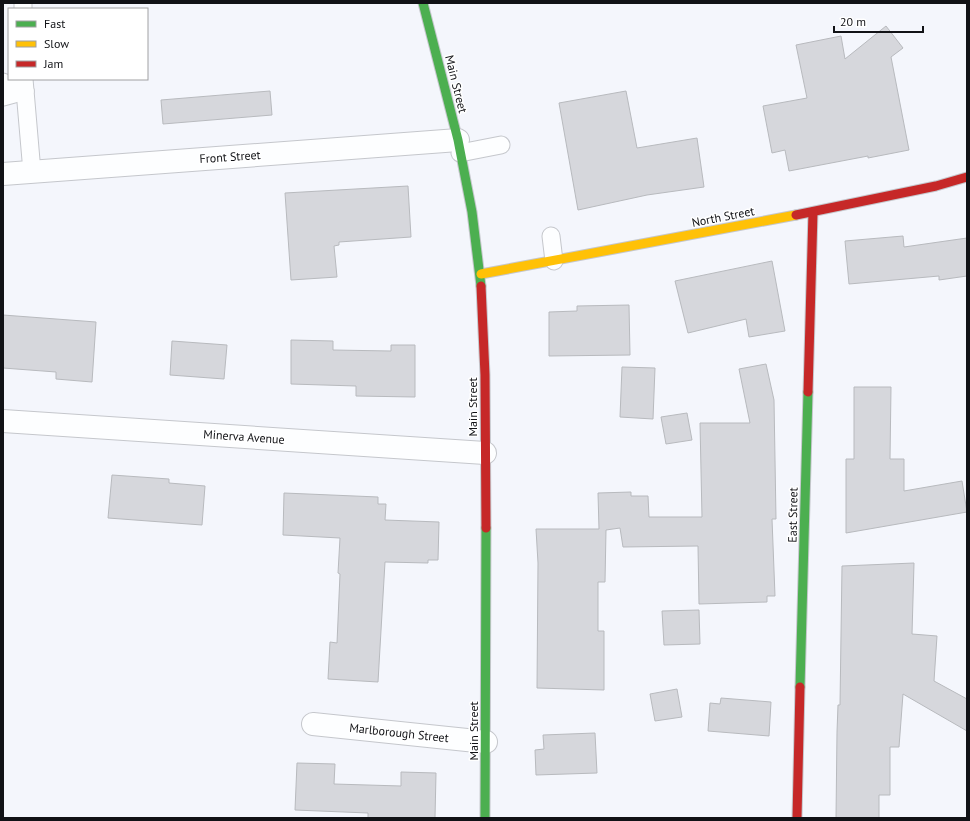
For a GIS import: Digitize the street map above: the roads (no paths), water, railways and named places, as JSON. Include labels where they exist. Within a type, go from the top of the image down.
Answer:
[{"type":"street","name":"Main Street","points":[[423,3],[459,146],[482,274],[485,453],[485,818]]},
{"type":"street","name":"Front Street","points":[[3,174],[459,146]]},
{"type":"street","name":"North Street","points":[[482,274],[813,212],[936,186],[967,177]]},
{"type":"street","name":"East Street","points":[[797,818],[813,212]]},
{"type":"street","name":"Minerva Avenue","points":[[3,421],[485,453]]},
{"type":"street","name":"Marlborough Street","points":[[312,724],[486,742]]},
{"type":"lane","points":[[3,82],[24,85]]},
{"type":"lane","points":[[3,97],[24,85]]},
{"type":"lane","points":[[24,85],[32,172]]},
{"type":"lane","points":[[459,146],[501,145]]},
{"type":"lane","points":[[551,236],[554,261]]}]
